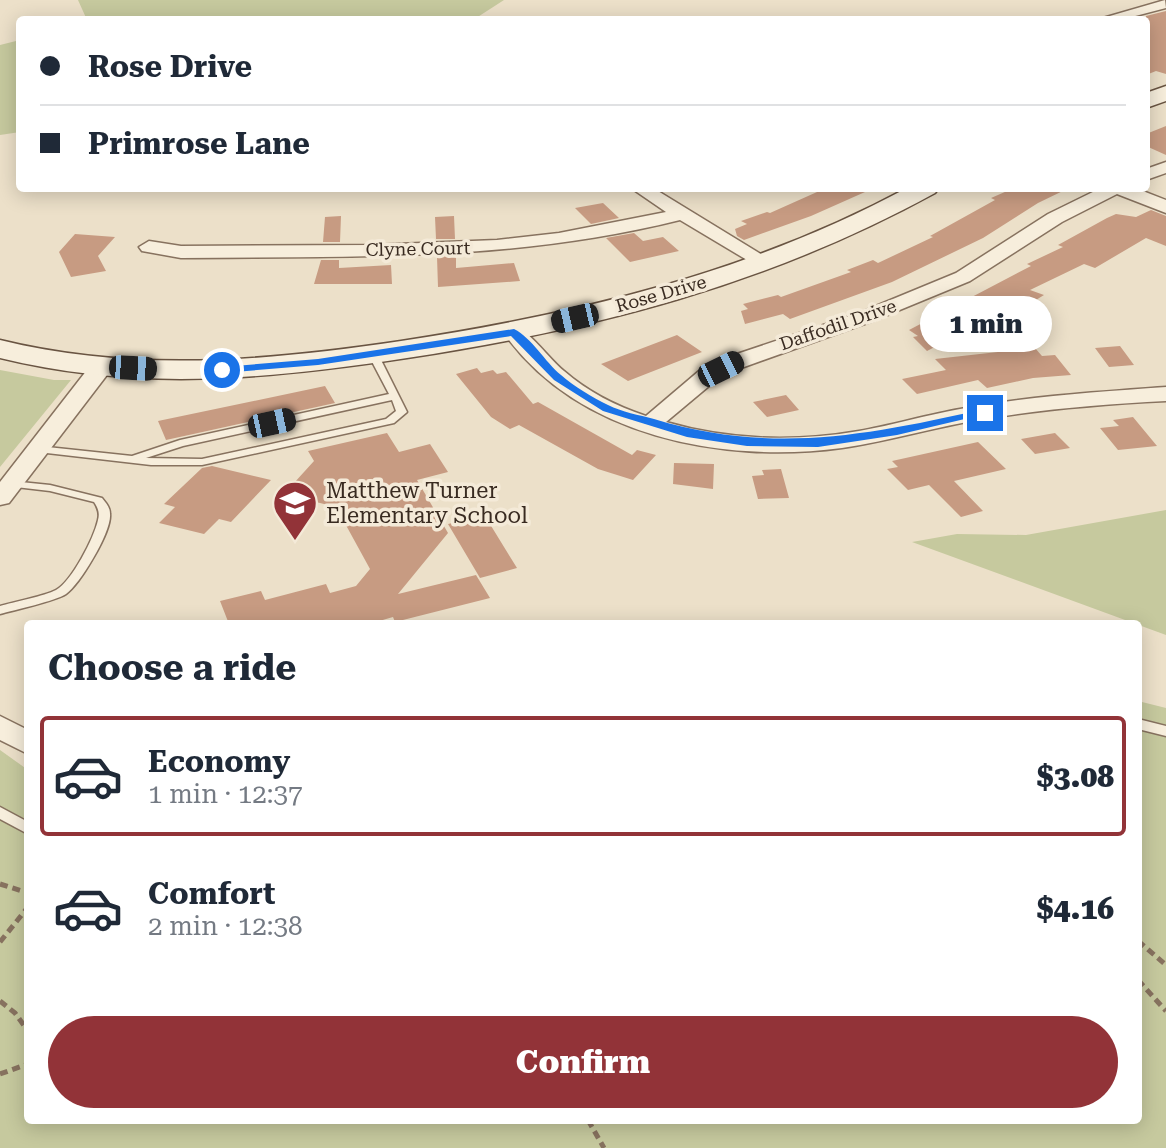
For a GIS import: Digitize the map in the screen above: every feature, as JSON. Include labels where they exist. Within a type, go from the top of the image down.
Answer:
[{"type":"main road","name":"Rose Drive","points":[[0,349],[21,355],[102,366],[222,370],[373,354],[514,332],[639,302],[764,262],[864,221],[918,192]]},
{"type":"street","points":[[1119,16],[1166,4]]},
{"type":"street","points":[[647,192],[764,262]]},
{"type":"street","name":"Daffodil Drive","points":[[650,424],[707,376],[736,362],[866,317],[963,277],[1055,218],[1109,192]]},
{"type":"street","points":[[1127,192],[1166,207]]},
{"type":"street","name":"Clyne Court","points":[[149,247],[181,252],[500,247],[581,237],[683,213]]},
{"type":"street","points":[[514,332],[558,378],[607,409],[650,424],[747,443],[799,444],[853,439],[959,416],[1087,398],[1166,394]]},
{"type":"street","points":[[6,491],[102,366]]},
{"type":"street","points":[[0,726],[24,741]]},
{"type":"lane","points":[[38,449],[133,459],[202,462],[390,421],[402,412],[373,354]]},
{"type":"lane","points":[[133,459],[180,443],[395,396]]},
{"type":"lane","points":[[0,610],[60,593],[86,562],[105,518],[98,500],[50,488],[6,491]]},
{"type":"lane","points":[[1142,725],[1166,731]]},
{"type":"lane","points":[[0,812],[24,827]]},
{"type":"path","points":[[0,884],[24,892]]},
{"type":"path","points":[[0,942],[24,912]]},
{"type":"path","points":[[1142,944],[1166,965]]},
{"type":"path","points":[[1142,984],[1166,1011]]},
{"type":"path","points":[[0,1001],[24,1025]]},
{"type":"path","points":[[0,1074],[24,1065]]},
{"type":"path","points":[[590,1124],[604,1148]]},
{"type":"green space","points":[[78,0],[504,0],[479,16],[85,16]]},
{"type":"green space","points":[[16,41],[16,133],[0,135],[0,45]]},
{"type":"green space","points":[[0,370],[71,380],[0,467]]},
{"type":"green space","points":[[1166,510],[1166,635],[1142,626],[1142,620],[1125,620],[912,542],[957,534],[1026,535]]},
{"type":"green space","points":[[1142,702],[1166,708],[1166,1148],[0,1148],[0,750],[24,767],[24,1124],[1142,1124]]},
{"type":"building","points":[[1166,11],[1166,74],[1156,71],[1150,73],[1150,16],[1146,16]]},
{"type":"building","points":[[1166,126],[1166,155],[1150,148],[1150,132]]},
{"type":"building","points":[[817,192],[865,192],[744,240],[737,236],[735,229],[747,224],[741,221],[770,213]]},
{"type":"building","points":[[1005,192],[1061,192],[983,238],[892,282],[790,319],[783,314],[745,324],[741,311],[748,309],[743,304],[778,295],[781,297],[851,272],[847,270],[873,260],[878,263],[933,237],[930,236],[995,200],[991,198]]},
{"type":"building","points":[[603,203],[619,218],[591,224],[575,208]]},
{"type":"building","points":[[1151,210],[1166,216],[1166,246],[1146,238],[1095,268],[1084,264],[1030,290],[1044,295],[1023,308],[1016,305],[927,351],[913,337],[918,336],[909,330],[1031,266],[1027,264],[1063,247],[1058,245],[1107,218],[1116,214],[1136,217]]},
{"type":"building","points":[[341,216],[340,242],[323,242],[325,217]]},
{"type":"building","points":[[454,216],[455,239],[436,239],[435,217]]},
{"type":"building","points":[[634,233],[643,241],[663,237],[679,251],[630,262],[606,238]]},
{"type":"building","points":[[75,234],[115,237],[98,256],[106,271],[71,277],[59,252]]},
{"type":"building","points":[[456,255],[456,268],[514,263],[520,281],[438,287],[437,257]]},
{"type":"building","points":[[321,260],[339,260],[339,268],[391,265],[392,284],[314,284]]},
{"type":"building","points":[[677,335],[702,352],[628,381],[601,364]]},
{"type":"building","points":[[1120,346],[1134,365],[1109,367],[1095,348]]},
{"type":"building","points":[[1035,348],[1042,356],[1055,355],[1071,375],[1033,378],[987,388],[978,380],[917,394],[902,379],[946,370],[935,359]]},
{"type":"building","points":[[477,368],[481,373],[493,370],[497,374],[506,372],[533,404],[538,402],[632,455],[637,450],[656,455],[633,480],[598,469],[519,425],[510,429],[491,417],[456,374]]},
{"type":"building","points":[[325,386],[335,403],[166,440],[158,421]]},
{"type":"building","points":[[786,395],[799,410],[767,417],[753,402]]},
{"type":"building","points":[[1133,417],[1157,446],[1118,450],[1100,428],[1119,426],[1113,420]]},
{"type":"building","points":[[387,433],[399,452],[430,444],[448,472],[417,480],[448,533],[398,594],[476,575],[490,598],[403,620],[394,620],[393,617],[383,620],[227,620],[220,601],[261,591],[265,600],[326,584],[330,593],[356,586],[370,569],[336,507],[284,494],[314,461],[308,451]]},
{"type":"building","points":[[1055,433],[1070,448],[1035,454],[1021,439]]},
{"type":"building","points":[[978,442],[1006,469],[954,481],[983,511],[961,517],[929,485],[908,490],[887,469],[898,467],[892,461]]},
{"type":"building","points":[[674,463],[714,464],[713,489],[673,484]]},
{"type":"building","points":[[212,466],[271,480],[231,522],[219,519],[204,534],[159,523],[175,507],[164,504],[202,468]]},
{"type":"building","points":[[781,469],[789,498],[758,499],[752,476],[764,475],[762,470]]},
{"type":"building","points":[[485,516],[517,568],[480,578],[448,524]]},
{"type":"place","name":"Matthew Turner Elementary School","points":[[295,542]]},
{"type":"route","points":[[222,370],[318,362],[514,332],[523,345],[558,378],[582,395],[607,409],[687,433],[747,443],[838,442],[985,413]]}]
